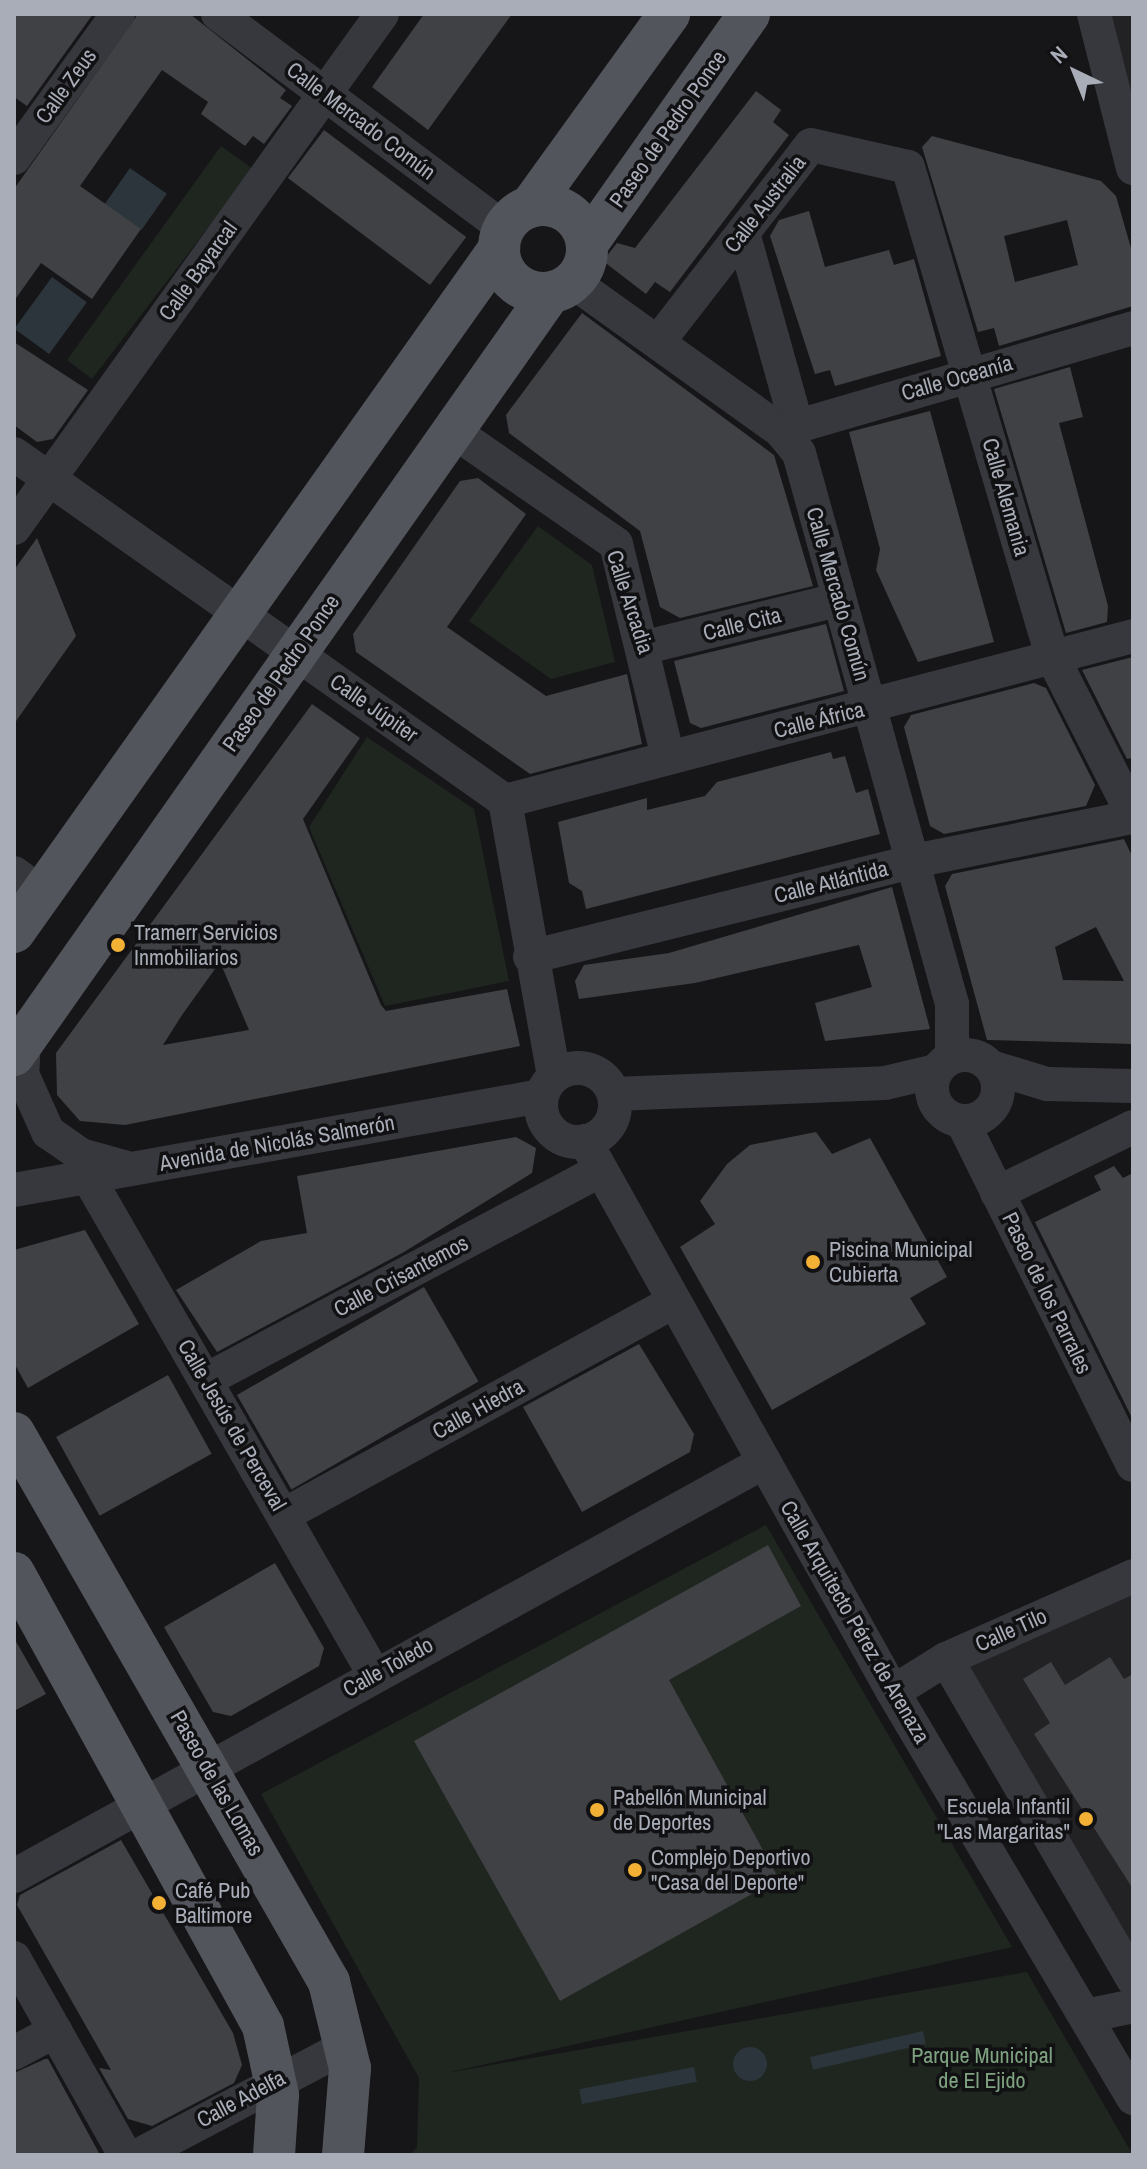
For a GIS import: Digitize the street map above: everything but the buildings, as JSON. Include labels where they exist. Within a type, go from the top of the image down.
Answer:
[{"type":"main road","points":[[14,932],[28,883],[240,613],[511,228],[669,14]]},
{"type":"main road","name":"Paseo de Pedro Ponce","points":[[19,1048],[295,652],[570,273],[749,14]]},
{"type":"main road","points":[[567,212],[570,273],[520,287],[511,228],[567,212]]},
{"type":"main road","name":"Paseo de las Lomas","points":[[14,1433],[329,1982],[345,2047],[343,2155]]},
{"type":"main road","points":[[14,1573],[263,2026],[275,2080],[274,2155]]},
{"type":"street","name":"Calle Zeus","points":[[19,141],[118,14]]},
{"type":"street","name":"Calle Mercado Común","points":[[218,14],[511,228]]},
{"type":"street","name":"Calle Bayarcal","points":[[14,528],[382,14]]},
{"type":"street","points":[[1094,14],[1133,168]]},
{"type":"street","name":"Calle Australia","points":[[658,342],[811,145],[908,167]]},
{"type":"street","name":"Calle Alemania","points":[[908,167],[1052,656],[1133,816]]},
{"type":"street","name":"Calle Mercado Común","points":[[743,233],[789,429],[799,453],[952,1004],[955,1092]]},
{"type":"street","name":"Calle Mercado Común","points":[[570,273],[658,342],[789,429]]},
{"type":"street","name":"Calle Oceanía","points":[[789,429],[1133,328]]},
{"type":"street","name":"Calle Arcadia","points":[[453,431],[616,544],[646,647],[668,758]]},
{"type":"street","name":"Calle Júpiter","points":[[14,454],[505,801]]},
{"type":"street","name":"Calle Cita","points":[[646,647],[838,600]]},
{"type":"street","name":"Calle África","points":[[505,801],[870,708],[1133,636]]},
{"type":"street","points":[[505,801],[548,1086],[551,1131],[591,1157]]},
{"type":"street","name":"Calle Atlántida","points":[[530,957],[914,861],[1133,816]]},
{"type":"street","points":[[19,1048],[22,1074],[48,1132],[81,1155],[129,1169]]},
{"type":"street","points":[[955,1092],[973,1055],[991,1067],[1047,1084]]},
{"type":"street","name":"Avenida de Nicolás Salmerón","points":[[14,1190],[548,1086],[589,1069],[614,1094]]},
{"type":"street","points":[[614,1094],[885,1083],[955,1092],[1047,1084],[1117,1086],[1133,1112]]},
{"type":"street","name":"Paseo de los Parrales","points":[[955,1092],[997,1193],[1133,1465]]},
{"type":"street","name":"Calle Crisantemos","points":[[206,1380],[591,1157],[606,1130],[614,1094]]},
{"type":"street","points":[[997,1193],[1133,1127]]},
{"type":"street","name":"Calle Arquitecto Pérez de Arenaza","points":[[591,1157],[893,1692],[1133,2098]]},
{"type":"street","name":"Calle Jesús de Perceval","points":[[88,1177],[374,1674]]},
{"type":"street","name":"Calle Hiedra","points":[[284,1515],[672,1303]]},
{"type":"street","name":"Calle Toledo","points":[[14,1876],[374,1674],[764,1462]]},
{"type":"street","name":"Calle Tilo","points":[[893,1692],[946,1659],[1133,1576]]},
{"type":"street","points":[[946,1659],[1133,1979]]},
{"type":"street","points":[[14,1958],[125,2155]]},
{"type":"street","points":[[1086,2016],[1133,2006]]},
{"type":"street","points":[[14,2053],[55,2031]]},
{"type":"street","name":"Calle Adelfa","points":[[140,2155],[275,2080],[345,2047]]},
{"type":"shaded area","points":[[1094,14],[1133,14],[1133,168]]},
{"type":"shaded area","points":[[130,168],[167,194],[142,230],[105,204]]},
{"type":"shaded area","points":[[52,277],[87,302],[49,354],[14,329]]},
{"type":"shaded area","name":"Escuela Infantil \"Las Margaritas\"","points":[[1133,1576],[1133,1979],[946,1659]]},
{"type":"shaded area","points":[[923,2031],[926,2044],[813,2070],[810,2057]]},
{"type":"shaded area","points":[[750,2047],[762,2052],[767,2064],[762,2076],[750,2081],[738,2076],[733,2064],[738,2052]]},
{"type":"shaded area","points":[[694,2067],[697,2082],[582,2104],[579,2089]]},
{"type":"green space","points":[[221,146],[253,169],[92,379],[67,360]]},
{"type":"green space","points":[[538,526],[592,565],[615,662],[551,679],[469,621]]},
{"type":"green space","points":[[367,737],[474,809],[509,981],[385,1006],[309,827]]},
{"type":"green space","name":"Complejo Deportivo \"Casa del Deporte\"","points":[[766,1525],[1012,1947],[446,2073],[1027,1972],[1133,2155],[410,2155],[417,2147],[419,2078],[261,1794]]},
{"type":"place","name":"Tramerr Servicios Inmobiliarios","points":[[118,945]]},
{"type":"place","name":"Piscina Municipal Cubierta","points":[[813,1262]]},
{"type":"place","name":"Pabellón Municipal de Deportes","points":[[597,1810]]},
{"type":"place","name":"Escuela Infantil \"Las Margaritas\"","points":[[1086,1819]]},
{"type":"place","name":"Complejo Deportivo \"Casa del Deporte\"","points":[[635,1870]]},
{"type":"place","name":"Café Pub Baltimore","points":[[159,1903]]},
{"type":"park label","name":"Parque Municipal de El Ejido","points":[[982,2068]]}]
